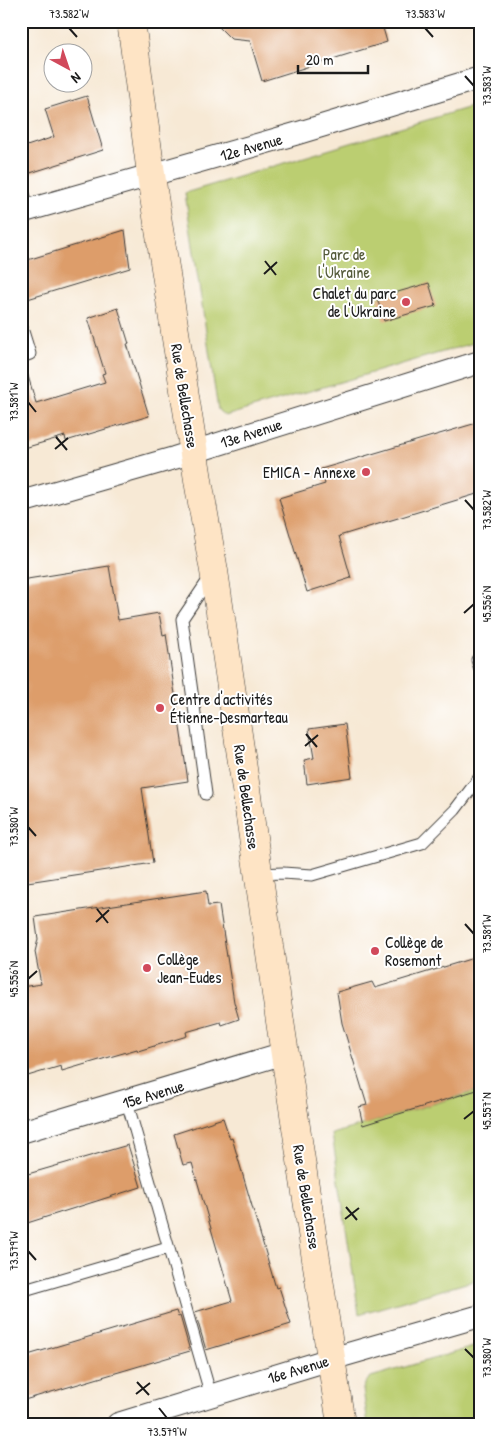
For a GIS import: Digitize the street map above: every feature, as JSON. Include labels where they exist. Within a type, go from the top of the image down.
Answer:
[{"type":"street","name":"Rue de Bellechasse","points":[[130,21],[151,175],[214,570],[341,1424]]},
{"type":"street","name":"12e Avenue","points":[[25,211],[295,134],[480,78]]},
{"type":"street","name":"13e Avenue","points":[[21,502],[194,451],[480,362]]},
{"type":"street","name":"15e Avenue","points":[[21,1132],[127,1102],[285,1053]]},
{"type":"street","name":"16e Avenue","points":[[118,1424],[480,1316]]},
{"type":"lane","points":[[21,185],[25,211]]},
{"type":"lane","points":[[21,325],[30,354],[21,357]]},
{"type":"lane","points":[[206,794],[182,620],[214,570]]},
{"type":"lane","points":[[480,659],[477,660],[480,669]]},
{"type":"lane","points":[[259,874],[312,875],[422,843],[455,810],[480,777]]},
{"type":"lane","points":[[127,1102],[211,1396]]},
{"type":"lane","points":[[21,1291],[168,1248]]},
{"type":"green space","name":"Parc de l'Ukraine","points":[[480,104],[480,341],[225,416],[218,410],[185,193]]},
{"type":"green space","points":[[480,1090],[480,1279],[359,1314],[332,1134]]},
{"type":"green space","points":[[480,1345],[480,1424],[368,1424],[363,1389],[371,1377]]},
{"type":"building","points":[[213,21],[381,21],[387,42],[262,81],[250,41],[231,39]]},
{"type":"building","points":[[87,96],[103,150],[27,174],[21,157],[21,148],[54,137],[45,109]]},
{"type":"building","points":[[125,230],[130,268],[21,301],[21,262]]},
{"type":"building","name":"Chalet du parc de l'Ukraine","points":[[429,283],[436,306],[384,321],[377,298]]},
{"type":"building","points":[[118,308],[149,416],[66,441],[65,436],[21,449],[21,370],[26,369],[36,403],[105,382],[102,374],[105,373],[88,318]]},
{"type":"building","points":[[480,422],[480,493],[339,536],[351,578],[307,592],[279,498],[325,484],[321,469]]},
{"type":"building","points":[[109,566],[118,620],[159,613],[163,635],[166,634],[188,781],[142,788],[153,863],[21,883],[21,580]]},
{"type":"building","points":[[345,724],[352,777],[307,784],[304,760],[314,758],[309,729]]},
{"type":"building","points":[[206,891],[208,906],[219,905],[234,1002],[239,1019],[222,1025],[221,1022],[186,1032],[187,1036],[138,1051],[137,1049],[62,1071],[61,1066],[21,1078],[21,987],[41,984],[35,952],[38,939],[35,917]]},
{"type":"building","points":[[480,956],[480,1089],[363,1125],[359,1107],[367,1105],[342,1023],[337,992],[372,982],[375,988]]},
{"type":"building","points":[[223,1118],[230,1139],[232,1138],[276,1288],[279,1287],[291,1324],[206,1350],[195,1312],[232,1301],[192,1163],[183,1165],[174,1134]]},
{"type":"building","points":[[128,1145],[141,1187],[21,1225],[21,1176]]},
{"type":"building","points":[[176,1311],[178,1317],[180,1316],[190,1351],[21,1401],[21,1357]]},
{"type":"place","name":"Chalet du parc de l'Ukraine","points":[[406,302]]},
{"type":"place","name":"EMICA - Annexe","points":[[366,472]]},
{"type":"place","name":"Centre d'activités Étienne-Desmarteau","points":[[160,708]]},
{"type":"place","name":"Collège de Rosemont","points":[[375,951]]},
{"type":"place","name":"Collège Jean-Eudes","points":[[147,968]]}]
